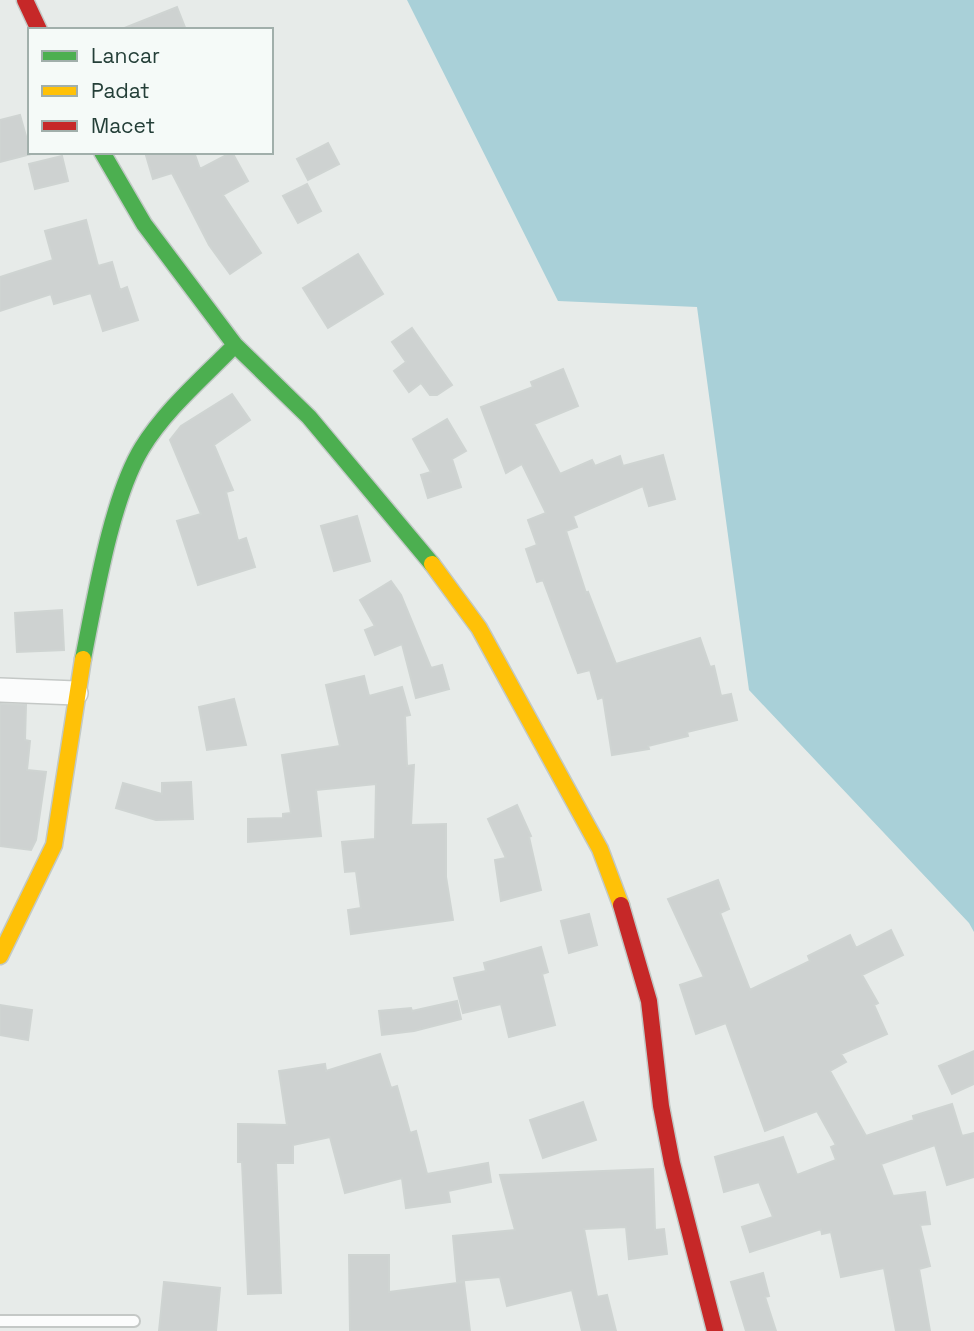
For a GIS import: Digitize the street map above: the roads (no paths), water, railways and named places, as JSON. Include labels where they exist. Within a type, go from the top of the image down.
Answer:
[{"type":"main road","points":[[25,0],[39,28]]},
{"type":"main road","points":[[103,154],[144,224],[235,345],[309,417],[454,590],[479,628],[600,849],[615,883],[649,1001],[661,1106],[672,1163],[716,1331]]},
{"type":"main road","points":[[0,956],[54,845],[76,693],[101,565],[129,472],[162,419],[235,345]]},
{"type":"street","points":[[0,690],[76,693]]},
{"type":"lane","points":[[0,1321],[134,1321]]},
{"type":"water","points":[[407,0],[974,0],[974,932],[969,923],[749,690],[697,307],[558,301]]}]
